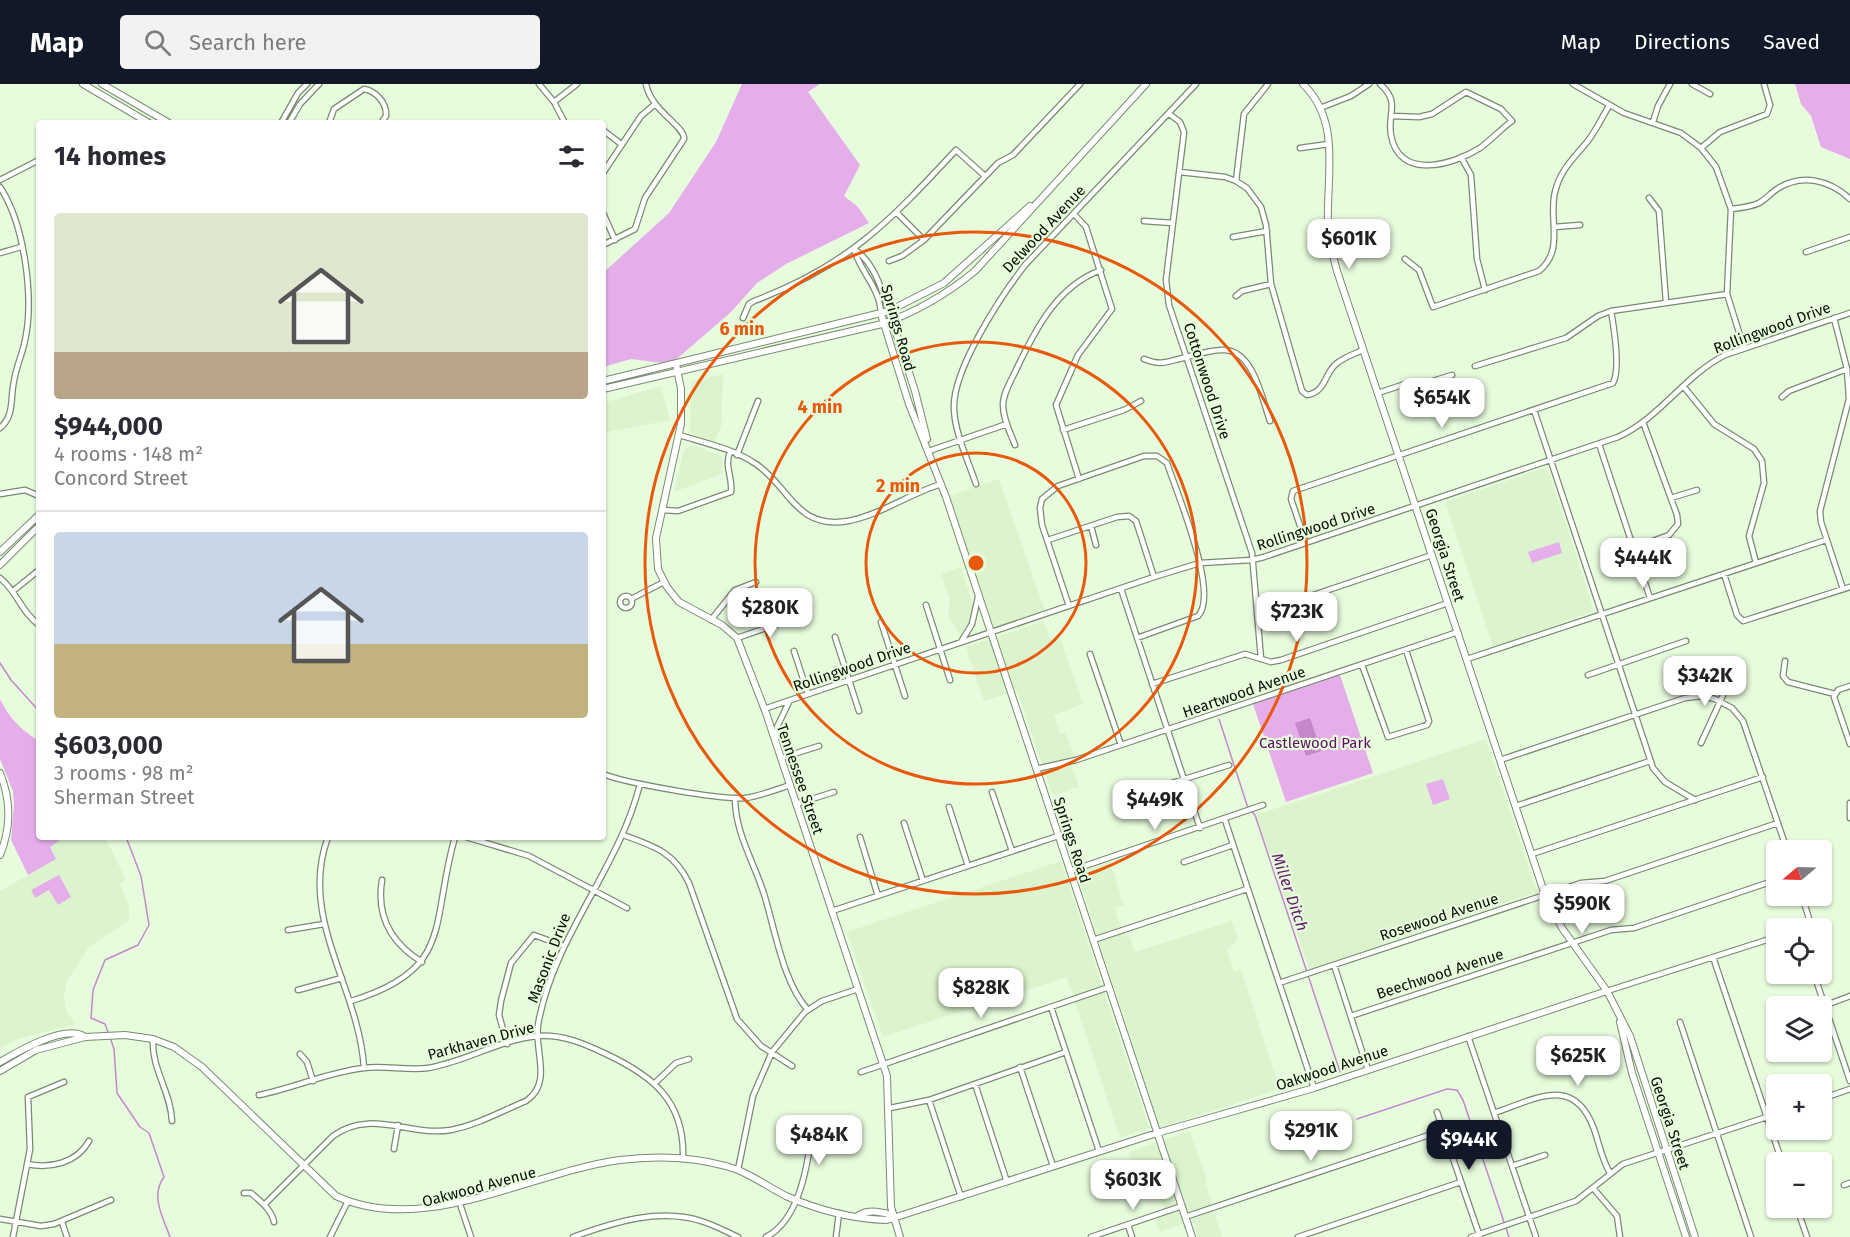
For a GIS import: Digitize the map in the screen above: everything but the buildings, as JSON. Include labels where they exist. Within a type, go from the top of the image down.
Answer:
[{"type":"main road","points":[[82,84],[144,120]]},
{"type":"main road","points":[[102,84],[164,120]]},
{"type":"main road","points":[[606,388],[882,324],[952,289],[975,270],[1146,84]]},
{"type":"main road","name":"Georgia Street","points":[[1303,84],[1320,108],[1327,125],[1330,241],[1363,350],[1545,895],[1558,923],[1607,992],[1630,1036],[1695,1237]]},
{"type":"main road","points":[[606,380],[889,311],[944,283],[1009,222],[1044,195]]},
{"type":"main road","name":"Springs Road","points":[[889,311],[923,419],[929,451]]},
{"type":"main road","name":"Springs Road","points":[[881,314],[882,324],[909,404],[941,484],[1192,1237]]},
{"type":"main road","points":[[676,363],[682,405],[680,435],[666,510],[655,548],[664,582],[679,602],[722,625],[737,638]]},
{"type":"main road","points":[[0,552],[36,518]]},
{"type":"main road","points":[[0,565],[36,529]]},
{"type":"main road","name":"Tennessee Street","points":[[737,638],[776,743],[884,1064],[890,1108],[894,1216],[900,1237]]},
{"type":"main road","points":[[0,773],[9,814],[0,855]]},
{"type":"main road","name":"Oakwood Avenue","points":[[0,1071],[36,1050],[85,1037],[125,1035],[153,1039],[174,1047],[202,1067],[304,1168],[346,1203],[380,1215],[402,1217],[427,1215],[613,1161],[683,1159],[738,1170],[795,1199],[823,1210],[859,1215],[864,1219],[887,1220],[1157,1133],[1314,1088],[1607,992]]},
{"type":"main road","name":"Georgia Street","points":[[1619,1018],[1621,1033],[1686,1237]]},
{"type":"main road","name":"Oakwood Avenue","points":[[0,1062],[51,1037],[81,1034],[85,1037]]},
{"type":"street","points":[[283,120],[298,93],[307,84]]},
{"type":"street","points":[[292,120],[300,104],[319,84]]},
{"type":"street","points":[[539,84],[554,102],[563,120]]},
{"type":"street","points":[[554,102],[577,84]]},
{"type":"street","points":[[606,244],[635,229],[645,198],[684,139],[681,128],[654,105],[646,84]]},
{"type":"street","points":[[889,261],[902,256],[924,240],[998,163],[1013,155],[1080,84]]},
{"type":"street","name":"Delwood Avenue","points":[[976,484],[955,417],[955,391],[985,326],[1009,285],[1196,84]]},
{"type":"street","points":[[1236,181],[1244,114],[1268,84]]},
{"type":"street","points":[[1320,108],[1351,96],[1369,84]]},
{"type":"street","points":[[1380,84],[1389,92],[1393,103],[1392,116],[1393,142],[1407,161],[1429,167],[1461,157],[1481,147],[1512,121],[1508,114],[1466,92],[1432,114],[1419,117],[1392,116]]},
{"type":"street","points":[[1573,84],[1609,106],[1682,133],[1701,148],[1723,180],[1731,209],[1727,294],[1744,348]]},
{"type":"street","points":[[1653,122],[1658,106],[1670,84]]},
{"type":"street","points":[[1692,84],[1710,94]]},
{"type":"street","points":[[1701,148],[1720,132],[1762,118],[1769,111],[1764,84]]},
{"type":"street","points":[[330,120],[334,109],[364,89],[373,92],[384,105],[386,116],[383,120]]},
{"type":"street","points":[[606,168],[641,116],[654,105]]},
{"type":"street","points":[[1405,258],[1415,265],[1422,276],[1433,307],[1535,274],[1544,267],[1554,248],[1553,201],[1562,173],[1588,140],[1609,106]]},
{"type":"street","name":"Cottonwood Drive","points":[[1168,114],[1180,122],[1184,132],[1167,292],[1252,560],[1261,659]]},
{"type":"street","points":[[606,132],[621,144]]},
{"type":"street","points":[[1299,148],[1329,144]]},
{"type":"street","points":[[743,318],[749,304],[813,276],[854,249],[897,213],[956,150],[985,176]]},
{"type":"street","points":[[1461,157],[1471,175],[1477,259],[1485,290]]},
{"type":"street","points":[[0,180],[36,162]]},
{"type":"street","points":[[1180,172],[1225,177],[1247,188],[1256,198],[1263,212],[1267,231],[1271,284],[1302,391],[1307,395],[1314,394],[1322,387],[1338,362],[1363,350]]},
{"type":"street","points":[[1731,209],[1757,204],[1784,185],[1813,179],[1835,186],[1850,199]]},
{"type":"street","points":[[0,187],[11,208],[21,247],[30,300],[24,345],[13,385],[12,405],[0,428]]},
{"type":"street","points":[[1649,198],[1659,211],[1666,302]]},
{"type":"street","points":[[897,213],[924,240]]},
{"type":"street","points":[[1074,214],[1086,227],[1112,303],[1112,313],[1078,355],[1058,397],[1056,409],[1079,479]]},
{"type":"street","points":[[606,220],[615,240]]},
{"type":"street","points":[[1144,221],[1173,224]]},
{"type":"street","points":[[1554,227],[1580,225]]},
{"type":"street","points":[[1233,237],[1267,231]]},
{"type":"street","points":[[1806,252],[1850,237]]},
{"type":"street","points":[[0,253],[21,247]]},
{"type":"street","name":"Springs Road","points":[[854,249],[860,253],[876,276],[889,311]]},
{"type":"street","name":"Springs Road","points":[[854,249],[872,282],[881,314]]},
{"type":"street","points":[[1015,445],[1007,424],[1004,399],[1035,333],[1064,293],[1077,280],[1101,270]]},
{"type":"street","points":[[1236,296],[1242,291],[1271,284]]},
{"type":"street","points":[[1475,366],[1566,338],[1598,316],[1611,311],[1727,294]]},
{"type":"street","points":[[1306,543],[1291,499],[1293,491],[1613,383],[1616,376],[1616,343],[1611,311]]},
{"type":"street","name":"Rollingwood Drive","points":[[764,709],[1154,577],[1200,563],[1252,560],[1599,444],[1627,433],[1643,422],[1710,363],[1744,348],[1850,313]]},
{"type":"street","points":[[1834,318],[1847,369],[1849,399],[1820,511],[1826,540],[1843,589]]},
{"type":"street","points":[[1143,359],[1160,365],[1209,351],[1226,350],[1239,356],[1250,367],[1270,421]]},
{"type":"street","points":[[1782,397],[1789,392],[1847,369]]},
{"type":"street","points":[[1378,393],[1411,382],[1424,384],[1452,375]]},
{"type":"street","points":[[1683,387],[1714,424],[1754,448],[1762,460],[1764,483],[1749,536],[1756,563]]},
{"type":"street","points":[[737,455],[758,401]]},
{"type":"street","points":[[1063,430],[1124,410],[1141,401]]},
{"type":"street","points":[[1534,410],[1650,761],[1665,782],[1695,800]]},
{"type":"street","points":[[1633,548],[1669,535],[1676,529],[1678,519],[1643,422]]},
{"type":"street","points":[[929,451],[1007,424]]},
{"type":"street","points":[[680,435],[730,452],[763,470],[799,511],[830,522],[860,518],[941,484]]},
{"type":"street","points":[[1599,444],[1650,598]]},
{"type":"street","points":[[666,510],[678,511],[731,492],[732,484],[726,462],[730,452]]},
{"type":"street","points":[[1069,606],[1040,515],[1042,499],[1058,486],[1144,456],[1156,456],[1167,463],[1200,563],[1205,603],[1201,614],[1137,638]]},
{"type":"street","points":[[0,494],[25,490],[36,495]]},
{"type":"street","points":[[1671,498],[1697,490]]},
{"type":"street","points":[[1048,540],[1118,517],[1133,518],[1154,577]]},
{"type":"street","points":[[1091,526],[1096,545]]},
{"type":"street","points":[[1467,659],[1826,540]]},
{"type":"street","points":[[1257,614],[1432,555]]},
{"type":"street","points":[[14,591],[36,574]]},
{"type":"street","points":[[1724,574],[1737,615],[1743,621],[1850,587]]},
{"type":"street","points":[[0,578],[14,591],[21,607],[36,622]]},
{"type":"street","points":[[631,599],[664,582]]},
{"type":"street","points":[[711,620],[735,590],[756,582]]},
{"type":"street","points":[[1121,589],[1200,828]]},
{"type":"street","points":[[960,642],[972,624],[978,595]]},
{"type":"street","points":[[1152,684],[1238,656],[1252,655],[1271,662],[1281,660],[1448,603]]},
{"type":"street","points":[[926,604],[951,680]]},
{"type":"street","points":[[737,638],[795,618]]},
{"type":"street","points":[[881,622],[905,696]]},
{"type":"street","name":"Heartwood Avenue","points":[[1036,769],[1121,746],[1458,632]]},
{"type":"street","points":[[835,638],[859,711]]},
{"type":"street","points":[[1588,675],[1686,641]]},
{"type":"street","points":[[1362,665],[1388,737],[1400,735],[1427,725],[1429,721],[1406,650]]},
{"type":"street","points":[[794,651],[808,694]]},
{"type":"street","points":[[1090,654],[1121,746]]},
{"type":"street","points":[[1785,661],[1784,676],[1788,682],[1836,692],[1850,686]]},
{"type":"street","points":[[1701,743],[1730,680]]},
{"type":"street","points":[[1836,692],[1850,744]]},
{"type":"street","points":[[1500,760],[1694,696],[1719,701],[1732,708],[1743,721],[1784,840]]},
{"type":"street","points":[[776,743],[777,727],[789,702]]},
{"type":"street","points":[[781,758],[819,746]]},
{"type":"street","points":[[1516,806],[1650,761]]},
{"type":"street","points":[[1150,790],[1229,765]]},
{"type":"street","points":[[606,775],[640,784],[735,798],[757,796],[790,785]]},
{"type":"street","points":[[1532,854],[1763,777]]},
{"type":"street","name":"Masonic Drive","points":[[264,1205],[304,1168],[333,1136],[345,1129],[365,1122],[453,1130],[526,1101],[535,1095],[540,1084],[537,1036],[543,1003],[564,946],[631,818],[640,784]]},
{"type":"street","points":[[796,804],[834,792]]},
{"type":"street","points":[[992,792],[1012,851]]},
{"type":"street","points":[[735,798],[743,839],[763,891],[791,981],[800,1001],[808,1010]]},
{"type":"street","points":[[1850,803],[1850,818]]},
{"type":"street","points":[[1070,871],[1225,820],[1263,805]]},
{"type":"street","points":[[949,807],[968,866]]},
{"type":"street","points":[[1225,820],[1314,1088]]},
{"type":"street","points":[[904,823],[923,881]]},
{"type":"street","name":"Rosewood Avenue","points":[[1279,983],[1581,883],[1605,881],[1778,823]]},
{"type":"street","points":[[623,835],[643,842],[678,862],[689,883],[737,1019],[751,1037],[792,1065]]},
{"type":"street","points":[[832,911],[1058,836]]},
{"type":"street","points":[[860,837],[878,896]]},
{"type":"street","points":[[327,840],[320,868],[319,897],[324,924],[360,1031],[364,1068]]},
{"type":"street","points":[[351,1001],[403,979],[422,962],[436,928],[446,867],[454,840]]},
{"type":"street","points":[[483,840],[529,856],[627,908]]},
{"type":"street","points":[[1184,862],[1233,846]]},
{"type":"street","points":[[382,880],[383,904],[390,934],[399,947],[422,962]]},
{"type":"street","name":"Beechwood Avenue","points":[[1351,1016],[1611,930],[1634,928],[1766,883]]},
{"type":"street","points":[[1093,940],[1248,889]]},
{"type":"street","points":[[288,930],[324,924]]},
{"type":"street","points":[[507,1044],[499,1011],[514,957],[536,934],[564,946]]},
{"type":"street","name":"Oakwood Avenue","points":[[1607,992],[1766,940]]},
{"type":"street","points":[[1713,957],[1766,1114]]},
{"type":"street","points":[[1334,965],[1368,1070]]},
{"type":"street","points":[[298,990],[342,978]]},
{"type":"street","points":[[861,1072],[1109,987]]},
{"type":"street","points":[[738,1170],[753,1095],[772,1052],[808,1010],[822,1001],[858,989]]},
{"type":"street","points":[[1832,1003],[1850,996]]},
{"type":"street","points":[[1051,1007],[1099,1151]]},
{"type":"street","points":[[1680,1022],[1752,1237]]},
{"type":"street","points":[[1832,1031],[1850,1081]]},
{"type":"street","name":"Parkhaven Drive","points":[[259,1095],[364,1068],[425,1069],[537,1036],[561,1037],[584,1044],[639,1071],[655,1083],[665,1095],[678,1120],[683,1159]]},
{"type":"street","points":[[1468,1036],[1536,1237]]},
{"type":"street","points":[[153,1039],[153,1058],[170,1100],[172,1121]]},
{"type":"street","points":[[890,1108],[929,1100],[1066,1052]]},
{"type":"street","points":[[300,1054],[307,1062],[312,1081]]},
{"type":"street","points":[[655,1083],[676,1064],[690,1059]]},
{"type":"street","points":[[1020,1068],[1053,1166]]},
{"type":"street","points":[[13,1237],[30,1149],[28,1097],[64,1082]]},
{"type":"street","points":[[975,1084],[1007,1182]]},
{"type":"street","points":[[1832,1095],[1850,1089]]},
{"type":"street","points":[[1494,1113],[1546,1096],[1560,1094],[1572,1097],[1587,1112],[1610,1173]]},
{"type":"street","points":[[929,1100],[961,1197]]},
{"type":"street","points":[[1437,1112],[1479,1236]]},
{"type":"street","points":[[1471,1237],[1576,1201],[1623,1164],[1766,1117]]},
{"type":"street","points":[[394,1149],[398,1125]]},
{"type":"street","points":[[766,1237],[778,1229],[795,1199],[806,1172],[812,1126]]},
{"type":"street","points":[[1185,1217],[1444,1131]]},
{"type":"street","points":[[27,1164],[48,1167],[60,1164],[85,1149],[89,1142]]},
{"type":"street","points":[[1512,1166],[1545,1155]]},
{"type":"street","points":[[1298,1237],[1461,1182]]},
{"type":"street","points":[[1844,1185],[1850,1183]]},
{"type":"street","points":[[1593,1188],[1617,1216],[1620,1237]]},
{"type":"street","points":[[244,1193],[251,1193],[264,1205],[273,1216],[274,1222]]},
{"type":"street","points":[[0,1219],[41,1226],[62,1222],[111,1200]]},
{"type":"street","points":[[330,1237],[346,1203]]},
{"type":"street","points":[[1091,1237],[1182,1206]]},
{"type":"street","points":[[461,1207],[471,1237]]},
{"type":"street","points":[[836,1237],[839,1213]]},
{"type":"street","points":[[573,1237],[620,1220],[643,1218],[695,1220],[726,1235],[738,1237]]},
{"type":"street","points":[[1800,1218],[1807,1237]]},
{"type":"street","points":[[62,1222],[67,1237]]},
{"type":"street","points":[[1128,1225],[1132,1237]]},
{"type":"shaded area","points":[[723,374],[721,427],[714,443],[693,435],[690,431],[691,381]]},
{"type":"shaded area","points":[[661,386],[670,420],[606,432],[606,402]]},
{"type":"shaded area","points":[[692,445],[722,456],[722,474],[674,492],[684,450]]},
{"type":"shaded area","points":[[1544,468],[1549,472],[1594,611],[1493,647],[1445,502]]},
{"type":"shaded area","points":[[999,479],[1046,614],[991,632],[946,497]]},
{"type":"shaded area","points":[[961,567],[973,607],[970,621],[960,635],[948,616],[950,599],[941,574]]},
{"type":"shaded area","points":[[1044,621],[1050,639],[1060,637],[1083,704],[1054,715],[1060,734],[1066,733],[1074,756],[1070,758],[1079,787],[1053,796],[1017,691],[984,701],[966,647]]},
{"type":"shaded area","points":[[1310,718],[1321,751],[1306,756],[1295,723]]},
{"type":"shaded area","points":[[1486,739],[1537,892],[1309,969],[1256,815]]},
{"type":"shaded area","points":[[60,840],[106,840],[126,880],[120,884],[129,908],[129,920],[89,947],[67,981],[64,995],[66,1011],[76,1024],[18,1039],[0,1048],[0,891],[56,859],[50,847]]},
{"type":"shaded area","points":[[1061,861],[1149,1128],[1120,1138],[1067,977],[883,1037],[847,932]]},
{"type":"shaded area","points":[[1110,862],[1124,905],[1115,908],[1121,927],[1129,936],[1135,952],[1232,921],[1238,939],[1227,949],[1234,972],[1241,970],[1280,1089],[1160,1128],[1077,873]]},
{"type":"shaded area","points":[[1190,1131],[1207,1180],[1205,1181],[1212,1204],[1191,1211],[1180,1225],[1159,1232],[1155,1220],[1164,1209],[1155,1184],[1141,1188],[1129,1152]]},
{"type":"shaded area","points":[[1214,1211],[1222,1237],[1198,1237],[1192,1219]]},
{"type":"green space","points":[[742,84],[820,84],[808,92],[860,165],[844,196],[858,207],[869,223],[786,264],[757,283],[731,312],[671,364],[631,359],[606,366],[606,270],[669,213],[716,142]]},
{"type":"green space","points":[[1795,84],[1850,84],[1850,159],[1821,147],[1811,116],[1801,104]]},
{"type":"green space","points":[[1559,542],[1562,553],[1532,563],[1528,552]]},
{"type":"green space","name":"Castlewood Park","points":[[1339,672],[1373,773],[1286,802],[1252,701]]},
{"type":"green space","points":[[0,699],[16,723],[36,739],[36,840],[60,840],[50,847],[56,859],[28,875],[11,840],[13,791],[0,759]]},
{"type":"green space","points":[[1443,779],[1450,799],[1433,805],[1426,784]]},
{"type":"green space","points":[[59,875],[71,897],[58,905],[49,890],[35,898],[31,890]]},
{"type":"waterway","points":[[0,663],[11,680],[36,708]]},
{"type":"waterway","name":"Miller Ditch","points":[[1219,719],[1248,808],[1255,815],[1340,1072]]},
{"type":"waterway","points":[[108,1032],[105,1024],[91,1018],[93,990],[105,960],[138,945],[149,925],[141,876],[127,840]]},
{"type":"waterway","points":[[110,1037],[114,1049],[117,1093],[140,1127],[149,1133],[164,1177],[160,1184],[158,1199],[170,1237]]},
{"type":"waterway","name":"Miller Ditch","points":[[1357,1119],[1447,1089],[1457,1090],[1463,1100],[1509,1237]]}]
